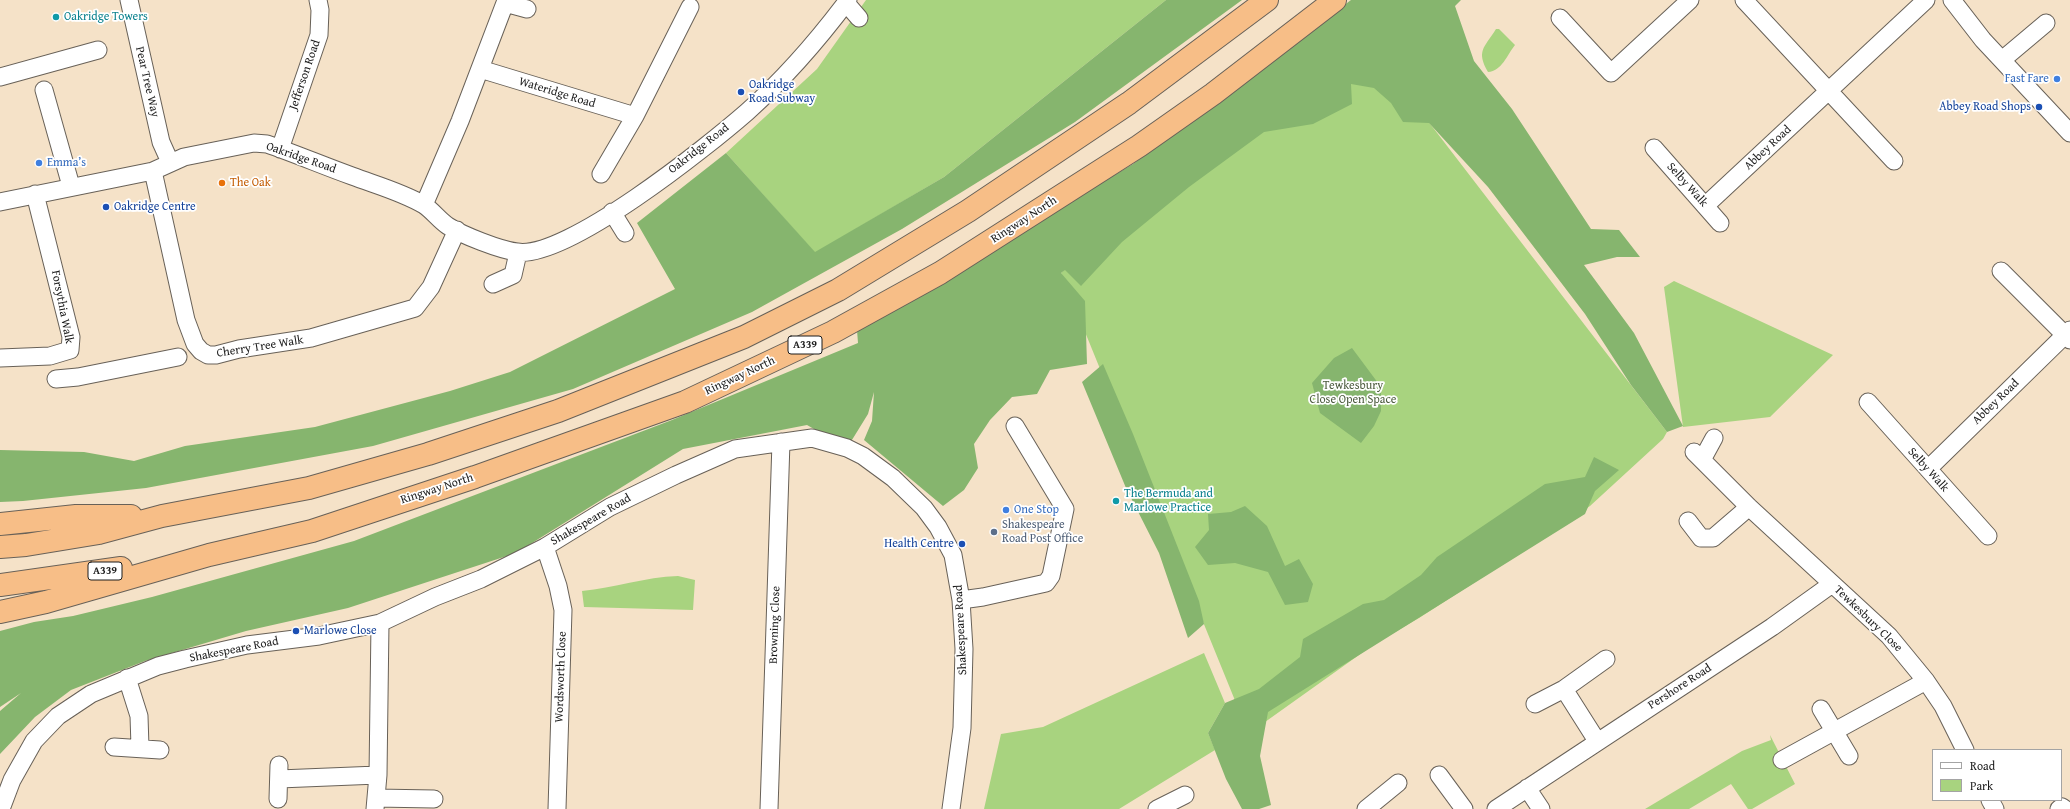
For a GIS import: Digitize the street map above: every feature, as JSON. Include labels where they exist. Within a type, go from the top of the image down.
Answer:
[{"type":"highway","points":[[0,547],[26,545],[99,533],[162,516],[309,488],[428,454],[558,411],[744,337],[838,290],[968,212],[1129,103],[1267,0]]},
{"type":"highway","name":"Ringway North","points":[[209,555],[312,531],[475,477],[678,405],[833,332],[940,273],[1139,146],[1213,94],[1335,0]]},
{"type":"highway","points":[[0,524],[76,516],[162,516]]},
{"type":"highway","points":[[0,612],[46,602],[209,555]]},
{"type":"highway","name":"A339","points":[[0,585],[209,555]]},
{"type":"street","name":"Pear Tree Way","points":[[129,0],[161,142],[170,162]]},
{"type":"street","name":"Jefferson Road","points":[[280,148],[319,35],[320,10],[318,0]]},
{"type":"street","points":[[1560,18],[1611,73],[1690,0]]},
{"type":"street","points":[[1744,0],[1830,91],[1873,141],[1894,161]]},
{"type":"street","name":"Abbey Road","points":[[1705,206],[1926,0]]},
{"type":"street","points":[[1952,0],[1969,24],[2070,133]]},
{"type":"street","name":"Oakridge Road","points":[[0,202],[71,186],[153,171],[170,162],[184,157],[254,143],[267,144],[387,188],[424,206],[447,226],[493,245],[518,252],[546,248],[572,237],[674,170],[746,112],[793,66],[847,2]]},
{"type":"street","points":[[847,2],[859,18]]},
{"type":"street","points":[[424,206],[480,69],[505,3],[527,9]]},
{"type":"street","points":[[601,174],[634,116],[690,7]]},
{"type":"street","points":[[2002,60],[2046,23]]},
{"type":"street","points":[[0,77],[98,50]]},
{"type":"street","name":"Wateridge Road","points":[[480,69],[634,116]]},
{"type":"street","points":[[44,90],[71,186]]},
{"type":"street","name":"Selby Walk","points":[[1654,148],[1720,223]]},
{"type":"street","name":"Cherry Tree Walk","points":[[153,171],[186,320],[195,344],[201,352],[208,355],[216,355],[239,349],[311,338],[415,308],[431,288],[457,230]]},
{"type":"street","name":"Forsythia Walk","points":[[0,358],[50,356],[70,350],[70,337],[35,194]]},
{"type":"street","points":[[612,212],[625,233]]},
{"type":"street","points":[[493,284],[513,275],[518,252]]},
{"type":"street","name":"Abbey Road","points":[[1928,469],[2068,335],[2001,271]]},
{"type":"street","points":[[70,350],[78,377]]},
{"type":"street","points":[[56,379],[78,377],[178,357]]},
{"type":"street","name":"Selby Walk","points":[[1868,402],[1988,536]]},
{"type":"street","points":[[961,600],[983,597],[1046,583],[1051,576],[1065,509],[1015,426]]},
{"type":"street","name":"Shakespeare Road","points":[[1,809],[12,780],[34,741],[58,716],[91,694],[158,666],[247,645],[319,636],[380,623],[435,597],[481,579],[545,547],[610,507],[676,475],[735,449],[812,438],[847,448],[863,456],[893,478],[924,508],[947,541],[957,572],[961,600],[964,649],[962,728],[951,809]]},
{"type":"street","name":"Tewkesbury Close","points":[[1714,438],[1698,456],[1749,507],[1889,636],[1926,681],[1943,706],[1964,749]]},
{"type":"street","name":"Browning Close","points":[[769,809],[781,442]]},
{"type":"street","points":[[1688,521],[1701,538],[1713,538],[1749,507]]},
{"type":"street","name":"Wordsworth Close","points":[[545,547],[558,586],[563,610],[557,809]]},
{"type":"street","name":"Pershore Road","points":[[1496,809],[1772,627],[1832,584]]},
{"type":"street","points":[[380,623],[378,775],[375,803],[434,799]]},
{"type":"street","points":[[1535,704],[1564,689],[1606,659]]},
{"type":"street","points":[[127,678],[139,716],[140,747]]},
{"type":"street","points":[[1782,760],[1833,730],[1926,681]]},
{"type":"street","points":[[1564,689],[1597,741]]},
{"type":"street","points":[[1821,709],[1850,756]]},
{"type":"street","points":[[114,747],[140,747],[160,750]]},
{"type":"street","points":[[278,798],[279,772],[378,775]]},
{"type":"street","points":[[1439,775],[1464,809]]},
{"type":"street","points":[[1375,806],[1398,783]]},
{"type":"street","points":[[1527,788],[1542,809]]},
{"type":"street","points":[[1157,809],[1185,795]]},
{"type":"street","points":[[2059,809],[2062,807],[2065,809]]},
{"type":"green space","points":[[866,0],[1166,0],[944,177],[815,253],[726,153],[817,69]]},
{"type":"green space","points":[[1166,0],[1242,0],[1075,122],[902,229],[752,312],[573,389],[373,446],[146,488],[0,502],[0,450],[84,452],[134,461],[185,446],[315,427],[450,391],[510,372],[675,289],[637,223],[726,153],[815,252],[944,177]]},
{"type":"green space","points":[[1351,0],[1461,0],[1455,6],[1474,61],[1512,109],[1591,229],[1619,230],[1640,257],[1617,257],[1584,265],[1634,333],[1683,426],[1667,432],[1631,385],[1585,314],[1488,187],[1429,123],[1403,122],[1391,103],[1374,88],[1351,84],[1352,104],[1313,124],[1264,132],[1189,187],[1122,242],[1081,286],[1065,270],[1061,273],[1085,301],[1087,364],[1050,370],[1037,394],[1012,397],[990,420],[974,444],[978,468],[964,490],[943,506],[864,440],[872,421],[874,392],[868,414],[847,448],[807,425],[683,449],[516,553],[348,608],[246,631],[145,661],[71,690],[35,717],[0,754],[0,711],[21,693],[0,707],[0,631],[34,622],[73,616],[152,597],[354,541],[672,420],[858,343],[857,330],[1133,164]]},
{"type":"green space","points":[[1496,29],[1499,29],[1515,45],[1501,66],[1488,72],[1482,59],[1482,54],[1485,45]]},
{"type":"green space","name":"Tewkesbury Close Open Space","points":[[1345,53],[1421,112],[1667,432],[1663,439],[1590,506],[1556,530],[1419,618],[1373,645],[1244,737],[1234,698],[1061,273],[1108,231]]},
{"type":"green space","points":[[1674,281],[1833,355],[1770,417],[1683,427],[1664,287]]},
{"type":"green space","points":[[1352,348],[1381,387],[1381,411],[1374,426],[1361,443],[1320,413],[1312,383],[1334,358]]},
{"type":"green space","points":[[1103,364],[1133,434],[1199,601],[1204,624],[1188,638],[1159,553],[1126,488],[1082,382]]},
{"type":"green space","points":[[1594,457],[1619,470],[1595,491],[1585,514],[1268,712],[1260,756],[1271,805],[1259,809],[1242,809],[1226,779],[1208,733],[1225,703],[1259,689],[1300,657],[1303,639],[1363,604],[1384,600],[1421,575],[1437,557],[1545,484],[1585,477]]},
{"type":"green space","points":[[1245,506],[1267,526],[1285,566],[1299,559],[1313,584],[1308,602],[1285,605],[1268,572],[1235,563],[1208,565],[1195,547],[1209,530],[1208,514],[1231,512]]},
{"type":"green space","points":[[678,576],[695,580],[693,610],[584,607],[582,591],[606,588],[654,578]]},
{"type":"green space","points":[[1204,653],[1225,703],[1208,733],[1215,750],[1119,809],[984,809],[1001,734],[1043,727]]},
{"type":"green space","points":[[1770,735],[1795,784],[1752,809],[1748,809],[1731,784],[1689,809],[1645,809],[1742,751],[1771,740]]},
{"type":"place","name":"Oakridge Towers","points":[[56,17]]},
{"type":"place","name":"Fast Fare","points":[[2057,79]]},
{"type":"place","name":"Oakridge Road Subway","points":[[741,92]]},
{"type":"place","name":"Abbey Road Shops","points":[[2039,107]]},
{"type":"place","name":"Emma’s","points":[[39,163]]},
{"type":"place","name":"The Oak","points":[[222,183]]},
{"type":"place","name":"Oakridge Centre","points":[[106,207]]},
{"type":"place","name":"The Bermuda and Marlowe Practice","points":[[1116,501]]},
{"type":"place","name":"One Stop","points":[[1006,510]]},
{"type":"place","name":"Shakespeare Road Post Office","points":[[994,532]]},
{"type":"place","name":"Health Centre","points":[[962,544]]},
{"type":"place","name":"Marlowe Close","points":[[296,631]]}]
